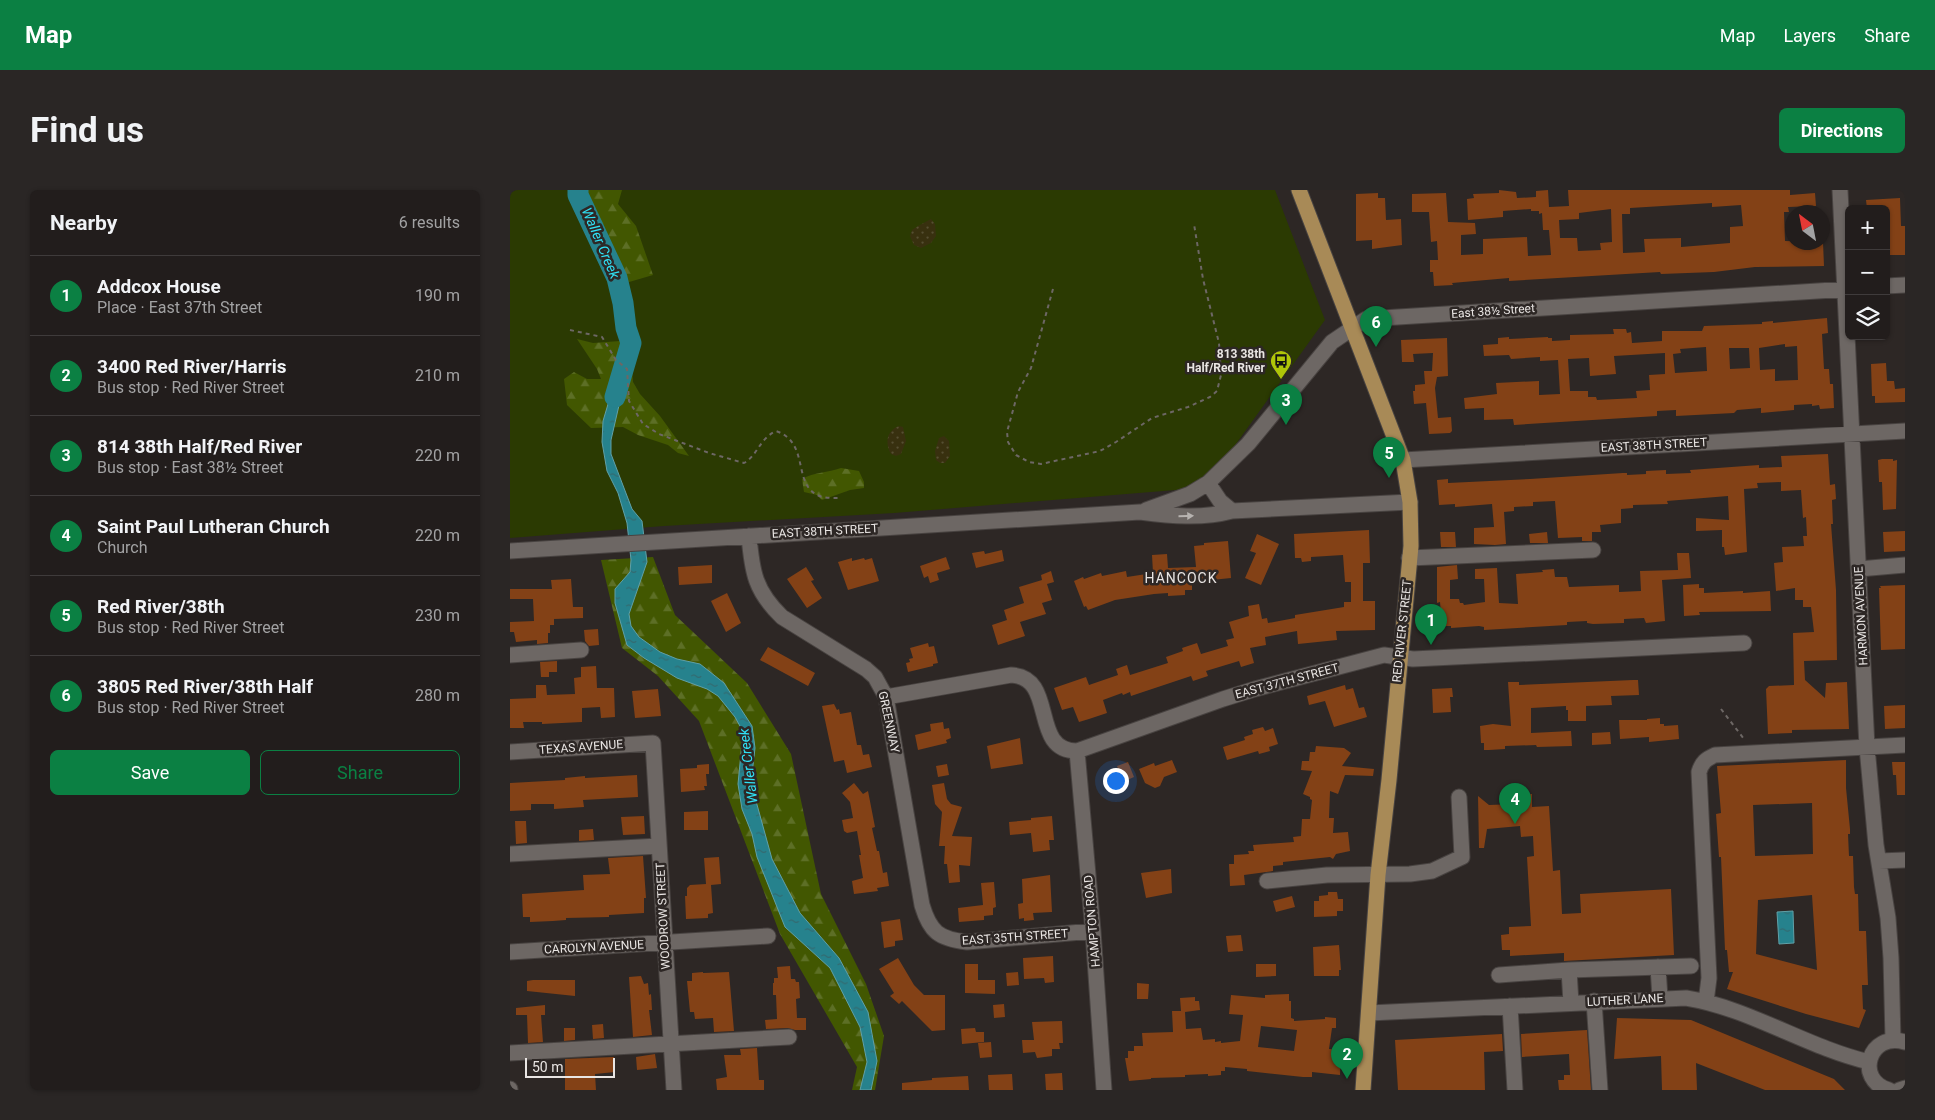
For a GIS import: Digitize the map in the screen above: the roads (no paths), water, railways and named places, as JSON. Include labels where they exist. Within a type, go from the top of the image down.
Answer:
[{"type":"main road","name":"RED RIVER STREET","points":[[1299,190],[1403,460],[1410,502],[1410,558],[1378,875],[1363,1090]]},
{"type":"street","name":"HARMON AVENUE","points":[[1843,191],[1845,250]]},
{"type":"street","points":[[1890,286],[1905,284]]},
{"type":"street","name":"East 38½ Street","points":[[1208,483],[1248,444],[1332,342],[1366,319],[1845,289]]},
{"type":"street","name":"HARMON AVENUE","points":[[1847,295],[1870,792],[1888,918],[1899,1041]]},
{"type":"street","name":"EAST 38TH STREET","points":[[1403,460],[1905,431]]},
{"type":"street","points":[[1208,483],[1220,501],[1232,511]]},
{"type":"street","name":"EAST 38TH STREET","points":[[1140,512],[1165,504],[1208,483]]},
{"type":"street","name":"EAST 38TH STREET","points":[[510,551],[1140,512],[1182,517],[1222,514],[1232,511],[1410,502]]},
{"type":"street","name":"GREENWAY","points":[[748,536],[751,566],[755,581],[771,606],[782,617],[866,669],[878,682],[886,698],[922,905],[926,918],[938,934]]},
{"type":"street","points":[[1410,558],[1593,550]]},
{"type":"street","points":[[1859,569],[1905,564]]},
{"type":"street","name":"EAST 37TH STREET","points":[[1077,751],[1255,689],[1384,655],[1413,659],[1744,642]]},
{"type":"street","points":[[510,655],[581,650]]},
{"type":"street","points":[[886,698],[1019,675],[1026,678],[1037,691],[1050,735],[1054,742],[1068,751],[1077,751]]},
{"type":"street","name":"TEXAS AVENUE","points":[[510,752],[653,743]]},
{"type":"street","name":"WOODROW STREET","points":[[653,743],[674,1090]]},
{"type":"street","points":[[1706,1002],[1709,978],[1699,772],[1701,765],[1707,758],[1715,755],[1905,745]]},
{"type":"street","name":"HAMPTON ROAD","points":[[1077,751],[1093,931],[1104,1090]]},
{"type":"street","points":[[1267,881],[1326,875],[1378,875],[1432,871],[1462,857],[1459,797]]},
{"type":"street","points":[[510,854],[659,846]]},
{"type":"street","points":[[1879,861],[1905,860]]},
{"type":"street","name":"EAST 35TH STREET","points":[[938,934],[949,940],[967,942],[1093,931]]},
{"type":"street","name":"CAROLYN AVENUE","points":[[510,952],[768,936]]},
{"type":"street","points":[[1498,975],[1569,970],[1691,966]]},
{"type":"street","points":[[1658,967],[1660,998]]},
{"type":"street","points":[[1569,970],[1572,1003]]},
{"type":"street","name":"LUTHER LANE","points":[[1369,1013],[1686,998],[1721,1006],[1834,1052],[1869,1062]]},
{"type":"street","points":[[1594,1001],[1600,1090]]},
{"type":"street","points":[[1510,1006],[1515,1090]]},
{"type":"street","points":[[510,1052],[671,1045],[789,1037]]},
{"type":"street","points":[[1890,1090],[1879,1086],[1873,1080],[1869,1062],[1875,1049],[1881,1044],[1899,1041]]},
{"type":"street","points":[[1899,1090],[1905,1088]]},
{"type":"water","points":[[619,293],[624,295],[627,302],[634,335],[632,339],[633,353],[627,366],[620,362],[624,340],[616,298]]},
{"type":"water","points":[[616,365],[625,370],[626,375],[611,440],[611,454],[632,509],[642,521],[647,562],[629,614],[631,626],[639,637],[660,652],[677,659],[700,664],[724,683],[752,726],[755,748],[751,783],[772,859],[800,913],[839,958],[868,1012],[877,1061],[871,1090],[860,1090],[867,1062],[860,1027],[830,968],[785,927],[757,857],[752,834],[742,809],[738,784],[742,743],[741,728],[735,717],[718,696],[707,689],[677,678],[627,645],[615,603],[615,589],[630,572],[631,560],[627,523],[618,493],[607,471],[602,442],[603,421],[614,384]]},
{"type":"water","points":[[1793,911],[1794,943],[1779,944],[1777,912]]},
{"type":"waterway","name":"Waller Creek","points":[[578,190],[578,195],[617,278],[626,328],[631,343],[615,397]]},
{"type":"place","name":"3805 Red River/38th Half","points":[[1376,347]]},
{"type":"place","name":"813 38th Half/Red River","points":[[1281,380]]},
{"type":"place","name":"814 38th Half/Red River","points":[[1286,425]]},
{"type":"place","name":"Red River/38th","points":[[1389,478]]},
{"type":"place","name":"Addcox House","points":[[1431,645]]},
{"type":"place","name":"Saint Paul Lutheran Church","points":[[1515,824]]},
{"type":"place","name":"3400 Red River/Harris","points":[[1347,1079]]},
{"type":"district","name":"HANCOCK","points":[[1181,578]]}]
